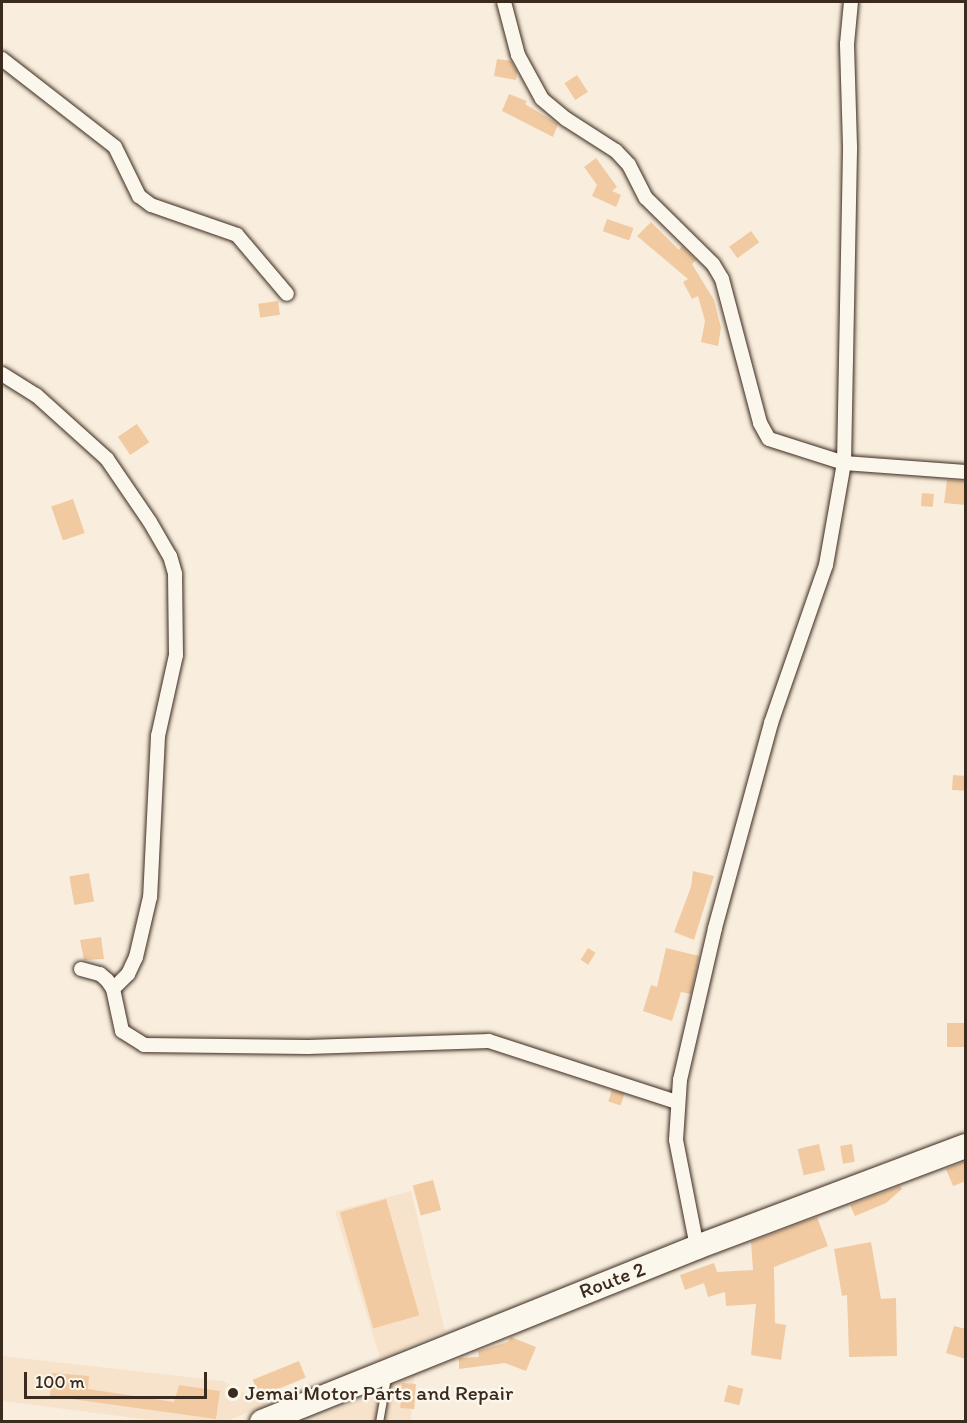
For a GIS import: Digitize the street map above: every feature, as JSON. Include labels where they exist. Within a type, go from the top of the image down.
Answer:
[{"type":"highway","name":"Route 2","points":[[262,1422],[388,1369],[697,1247],[966,1146]]},
{"type":"street","points":[[504,2],[518,55],[542,99],[566,119],[616,152],[629,165],[646,198],[713,264],[722,279],[764,433],[778,444],[844,463],[966,472]]},
{"type":"street","points":[[697,1247],[676,1140],[677,1102],[714,928],[779,695],[825,565],[844,463],[850,146],[847,44],[852,2]]},
{"type":"street","points":[[2,60],[115,147],[139,196],[151,205],[237,235],[287,294]]},
{"type":"street","points":[[2,374],[36,395],[107,459],[170,556],[175,574],[176,655],[158,736],[150,897],[136,957],[128,974],[113,989]]},
{"type":"street","points":[[81,969],[99,974],[113,989],[122,1031],[144,1045],[308,1047],[489,1041],[677,1102]]},
{"type":"lane","points":[[379,1422],[388,1369]]},
{"type":"shaded area","points":[[411,1191],[445,1331],[380,1358],[335,1211]]},
{"type":"shaded area","points":[[3,1356],[223,1381],[267,1405],[227,1421],[166,1422],[2,1401]]},
{"type":"shaded area","points":[[414,1376],[411,1421],[310,1421]]},
{"type":"building","points":[[497,59],[511,61],[517,72],[516,80],[494,76]]},
{"type":"building","points":[[577,75],[588,92],[575,100],[564,83]]},
{"type":"building","points":[[509,94],[527,101],[525,104],[558,124],[553,137],[502,111]]},
{"type":"building","points":[[596,158],[617,187],[612,191],[621,195],[616,207],[592,196],[597,185],[584,167]]},
{"type":"building","points":[[607,219],[633,228],[629,240],[603,231]]},
{"type":"building","points":[[651,222],[679,250],[682,246],[696,260],[692,264],[714,300],[721,328],[718,346],[701,342],[705,321],[698,296],[692,299],[683,282],[688,279],[637,236]]},
{"type":"building","points":[[751,231],[759,242],[737,258],[729,247]]},
{"type":"building","points":[[278,301],[280,315],[260,318],[258,304]]},
{"type":"building","points":[[137,424],[149,442],[130,455],[118,437]]},
{"type":"building","points":[[947,480],[966,481],[966,505],[944,503]]},
{"type":"building","points":[[922,493],[934,494],[933,507],[921,506]]},
{"type":"building","points":[[73,499],[85,533],[63,541],[51,506]]},
{"type":"building","points":[[953,775],[966,776],[965,791],[952,790]]},
{"type":"building","points":[[693,871],[714,876],[694,940],[674,932],[691,887]]},
{"type":"building","points":[[89,873],[94,902],[74,905],[69,876]]},
{"type":"building","points":[[101,937],[104,959],[84,960],[80,940]]},
{"type":"building","points":[[588,948],[596,953],[588,965],[581,960]]},
{"type":"building","points":[[666,948],[699,956],[691,994],[681,992],[672,1021],[643,1011],[651,985],[657,987]]},
{"type":"building","points":[[947,1023],[966,1023],[966,1047],[947,1047]]},
{"type":"building","points":[[612,1090],[624,1094],[621,1105],[608,1101]]},
{"type":"building","points":[[819,1144],[825,1170],[804,1175],[798,1149]]},
{"type":"building","points":[[852,1144],[855,1162],[843,1164],[840,1146]]},
{"type":"building","points":[[966,1161],[966,1181],[953,1186],[946,1169]]},
{"type":"building","points":[[433,1180],[441,1210],[421,1215],[413,1185]]},
{"type":"building","points":[[900,1186],[902,1189],[886,1203],[855,1216],[850,1205]]},
{"type":"building","points":[[386,1199],[419,1315],[373,1329],[340,1212]]},
{"type":"building","points":[[817,1217],[828,1246],[774,1267],[775,1323],[786,1325],[781,1360],[751,1355],[756,1304],[726,1306],[725,1292],[708,1297],[704,1283],[685,1290],[680,1275],[714,1263],[717,1272],[753,1270],[751,1242]]},
{"type":"building","points":[[871,1242],[881,1299],[896,1298],[897,1356],[849,1357],[847,1295],[842,1296],[834,1249]]},
{"type":"building","points":[[954,1326],[966,1329],[966,1359],[946,1353]]},
{"type":"building","points":[[511,1337],[536,1347],[526,1371],[505,1363],[459,1369],[459,1358],[479,1357],[478,1351],[508,1342]]},
{"type":"building","points":[[299,1361],[306,1378],[259,1396],[253,1380]]},
{"type":"building","points":[[52,1373],[89,1376],[88,1389],[174,1402],[179,1385],[220,1391],[216,1419],[50,1396]]},
{"type":"building","points":[[402,1383],[416,1384],[414,1409],[400,1408]]},
{"type":"building","points":[[728,1385],[744,1389],[739,1405],[724,1401]]},
{"type":"place","name":"Jemai Motor Parts and Repair","points":[[233,1393]]}]
